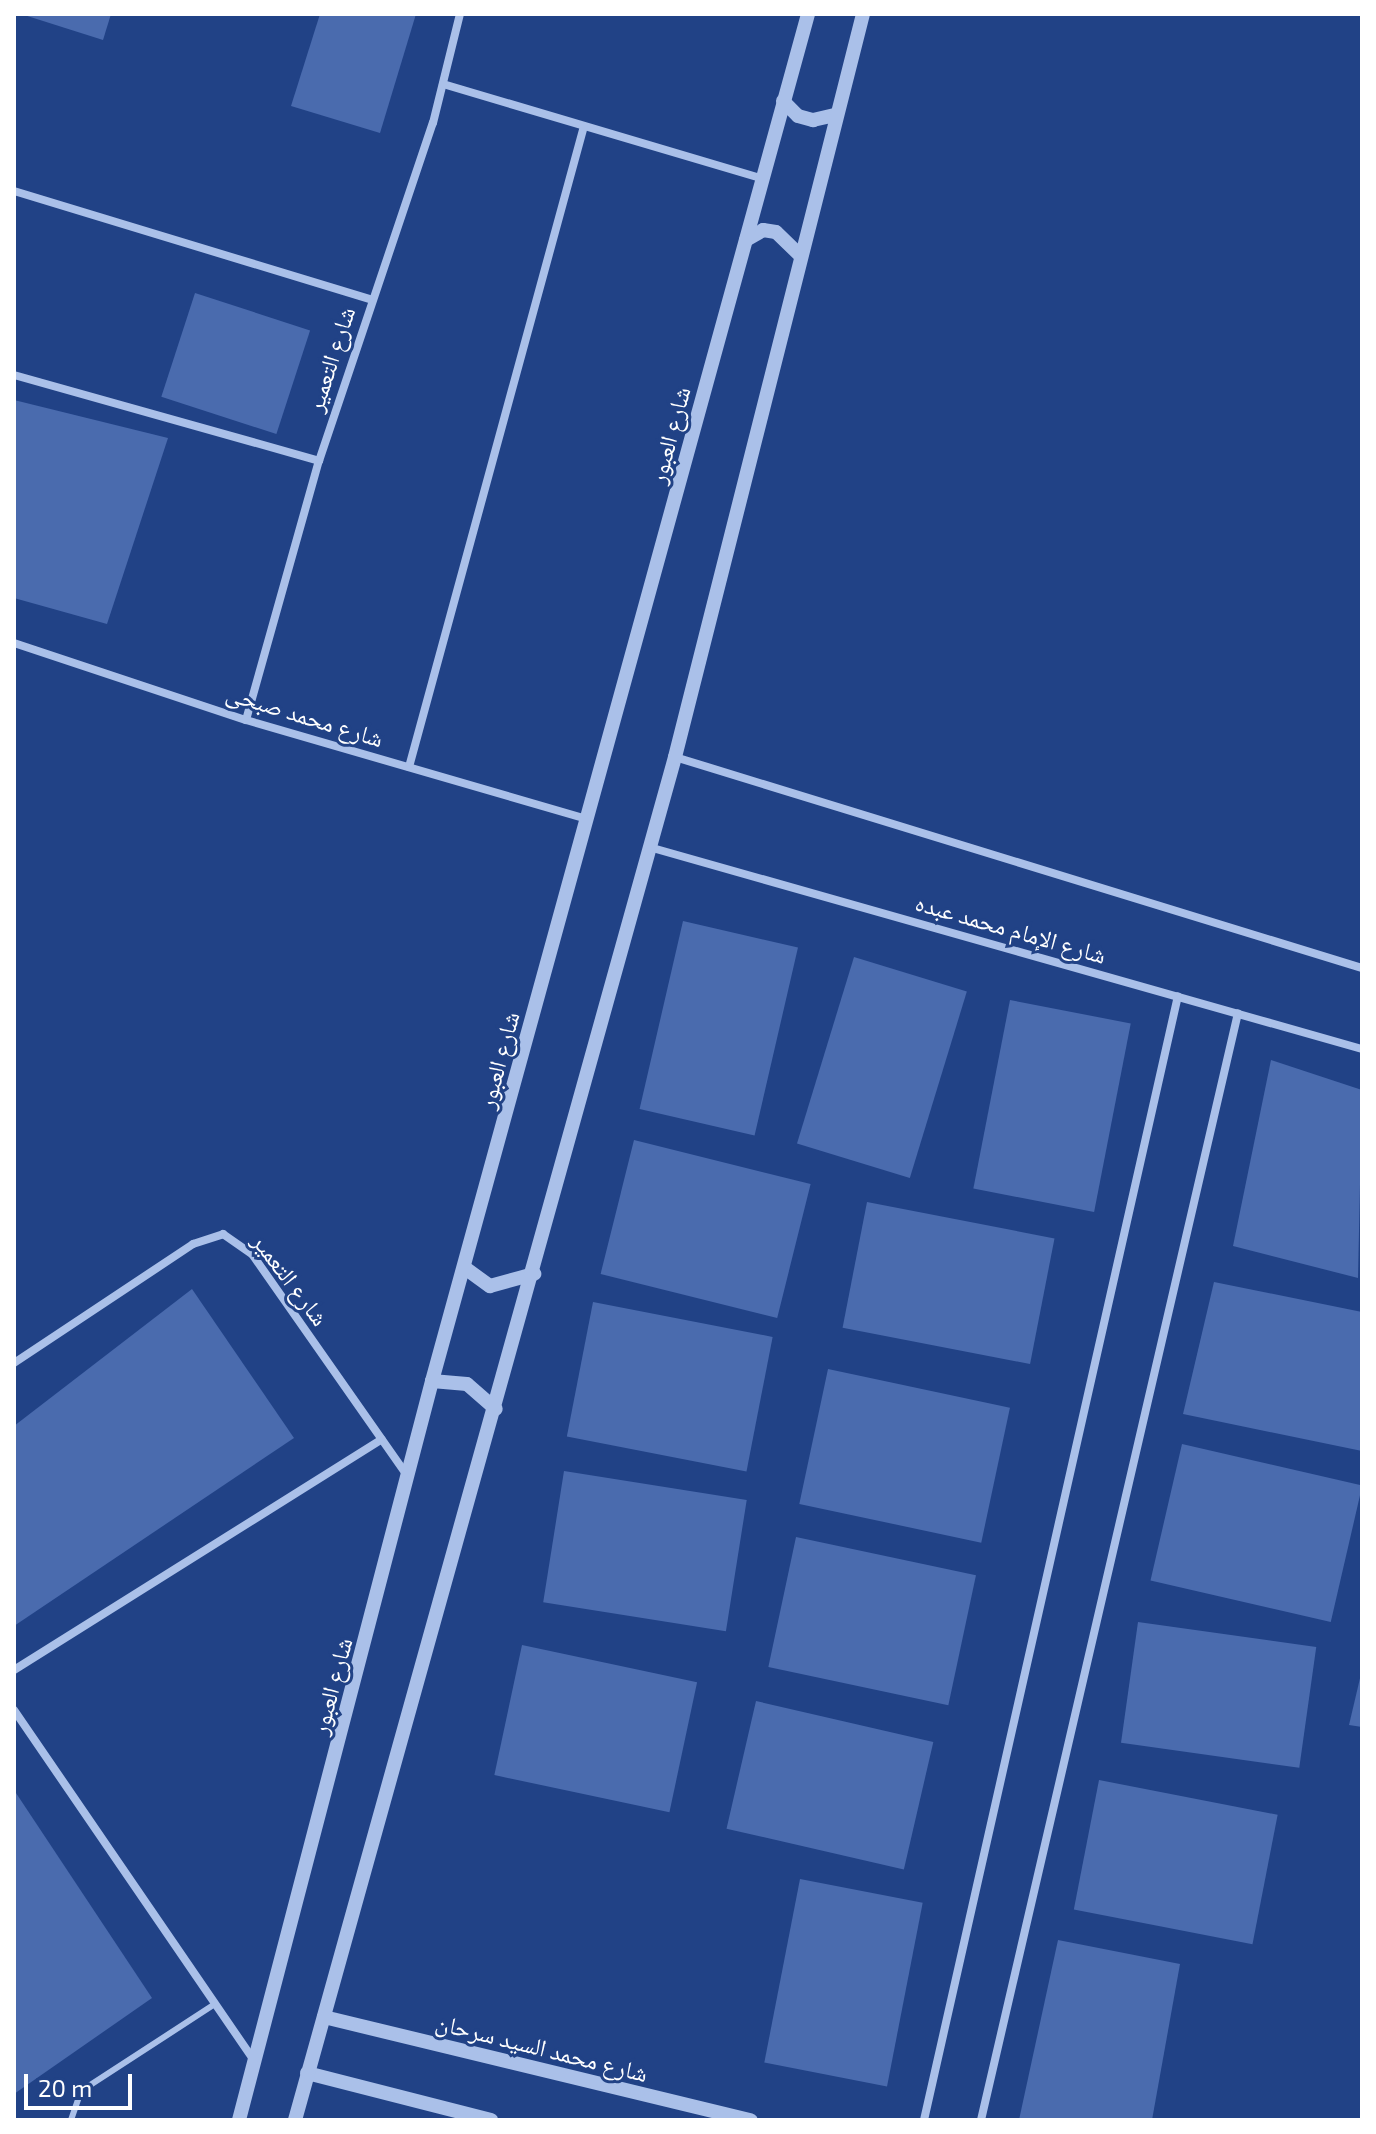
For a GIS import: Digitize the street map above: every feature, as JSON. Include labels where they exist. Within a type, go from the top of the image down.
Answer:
[{"type":"street","name":"شارع التعمير","points":[[246,720],[319,461],[443,84],[460,14]]},
{"type":"street","name":"شارع العبور","points":[[239,2120],[409,1479],[432,1381],[746,240],[760,178],[808,14]]},
{"type":"street","points":[[295,2120],[534,1274],[675,757],[863,14]]},
{"type":"street","points":[[443,84],[760,178]]},
{"type":"street","points":[[783,101],[798,116],[813,120],[835,115]]},
{"type":"street","points":[[409,767],[584,126]]},
{"type":"street","points":[[14,191],[370,299]]},
{"type":"street","points":[[746,240],[763,230],[776,232],[800,255]]},
{"type":"street","points":[[14,375],[319,461]]},
{"type":"street","name":"شارع محمد صبحى","points":[[14,643],[246,720],[586,819]]},
{"type":"street","points":[[675,757],[1362,968]]},
{"type":"street","name":"شارع الإمام محمد عبده","points":[[648,847],[1362,1049]]},
{"type":"street","points":[[924,2120],[1178,996]]},
{"type":"street","points":[[981,2120],[1238,1013]]},
{"type":"street","name":"شارع التعمير","points":[[14,1363],[193,1244],[223,1234],[252,1254],[409,1479]]},
{"type":"street","points":[[465,1268],[490,1286],[534,1274]]},
{"type":"street","points":[[432,1381],[467,1384],[496,1409]]},
{"type":"street","points":[[14,1670],[382,1439]]},
{"type":"street","points":[[14,1710],[254,2060]]},
{"type":"street","name":"شارع محمد السيد سرحان","points":[[324,2017],[751,2120]]},
{"type":"street","points":[[307,2073],[491,2120]]},
{"type":"lane","points":[[71,2120],[81,2091],[215,2004]]},
{"type":"building","points":[[21,14],[111,14],[103,40]]},
{"type":"building","points":[[320,14],[416,14],[380,133],[291,106]]},
{"type":"building","points":[[195,293],[310,330],[276,434],[161,397]]},
{"type":"building","points":[[14,400],[168,438],[107,624],[14,598]]},
{"type":"building","points":[[683,921],[798,948],[755,1136],[640,1109]]},
{"type":"building","points":[[854,957],[967,991],[910,1178],[797,1143]]},
{"type":"building","points":[[1010,1000],[1131,1023],[1094,1212],[973,1188]]},
{"type":"building","points":[[1271,1060],[1362,1090],[1358,1278],[1233,1246]]},
{"type":"building","points":[[634,1140],[811,1184],[777,1318],[601,1274]]},
{"type":"building","points":[[867,1202],[1054,1238],[1030,1364],[843,1328]]},
{"type":"building","points":[[1214,1282],[1362,1312],[1362,1451],[1183,1414]]},
{"type":"building","points":[[192,1289],[294,1438],[14,1626],[14,1426]]},
{"type":"building","points":[[593,1302],[773,1337],[746,1471],[567,1436]]},
{"type":"building","points":[[828,1369],[1010,1408],[981,1543],[799,1504]]},
{"type":"building","points":[[1182,1444],[1362,1486],[1331,1622],[1151,1580]]},
{"type":"building","points":[[564,1471],[747,1500],[726,1631],[543,1602]]},
{"type":"building","points":[[796,1537],[976,1575],[948,1705],[768,1667]]},
{"type":"building","points":[[1138,1622],[1316,1647],[1299,1768],[1121,1743]]},
{"type":"building","points":[[522,1645],[697,1682],[669,1812],[494,1775]]},
{"type":"building","points":[[1362,1674],[1362,1727],[1349,1725]]},
{"type":"building","points":[[756,1701],[933,1742],[904,1870],[727,1829]]},
{"type":"building","points":[[1099,1780],[1278,1815],[1252,1944],[1074,1910]]},
{"type":"building","points":[[14,1790],[152,1998],[14,2094]]},
{"type":"building","points":[[800,1879],[923,1903],[887,2086],[764,2063]]},
{"type":"building","points":[[1058,1940],[1180,1964],[1152,2120],[1019,2120]]}]
